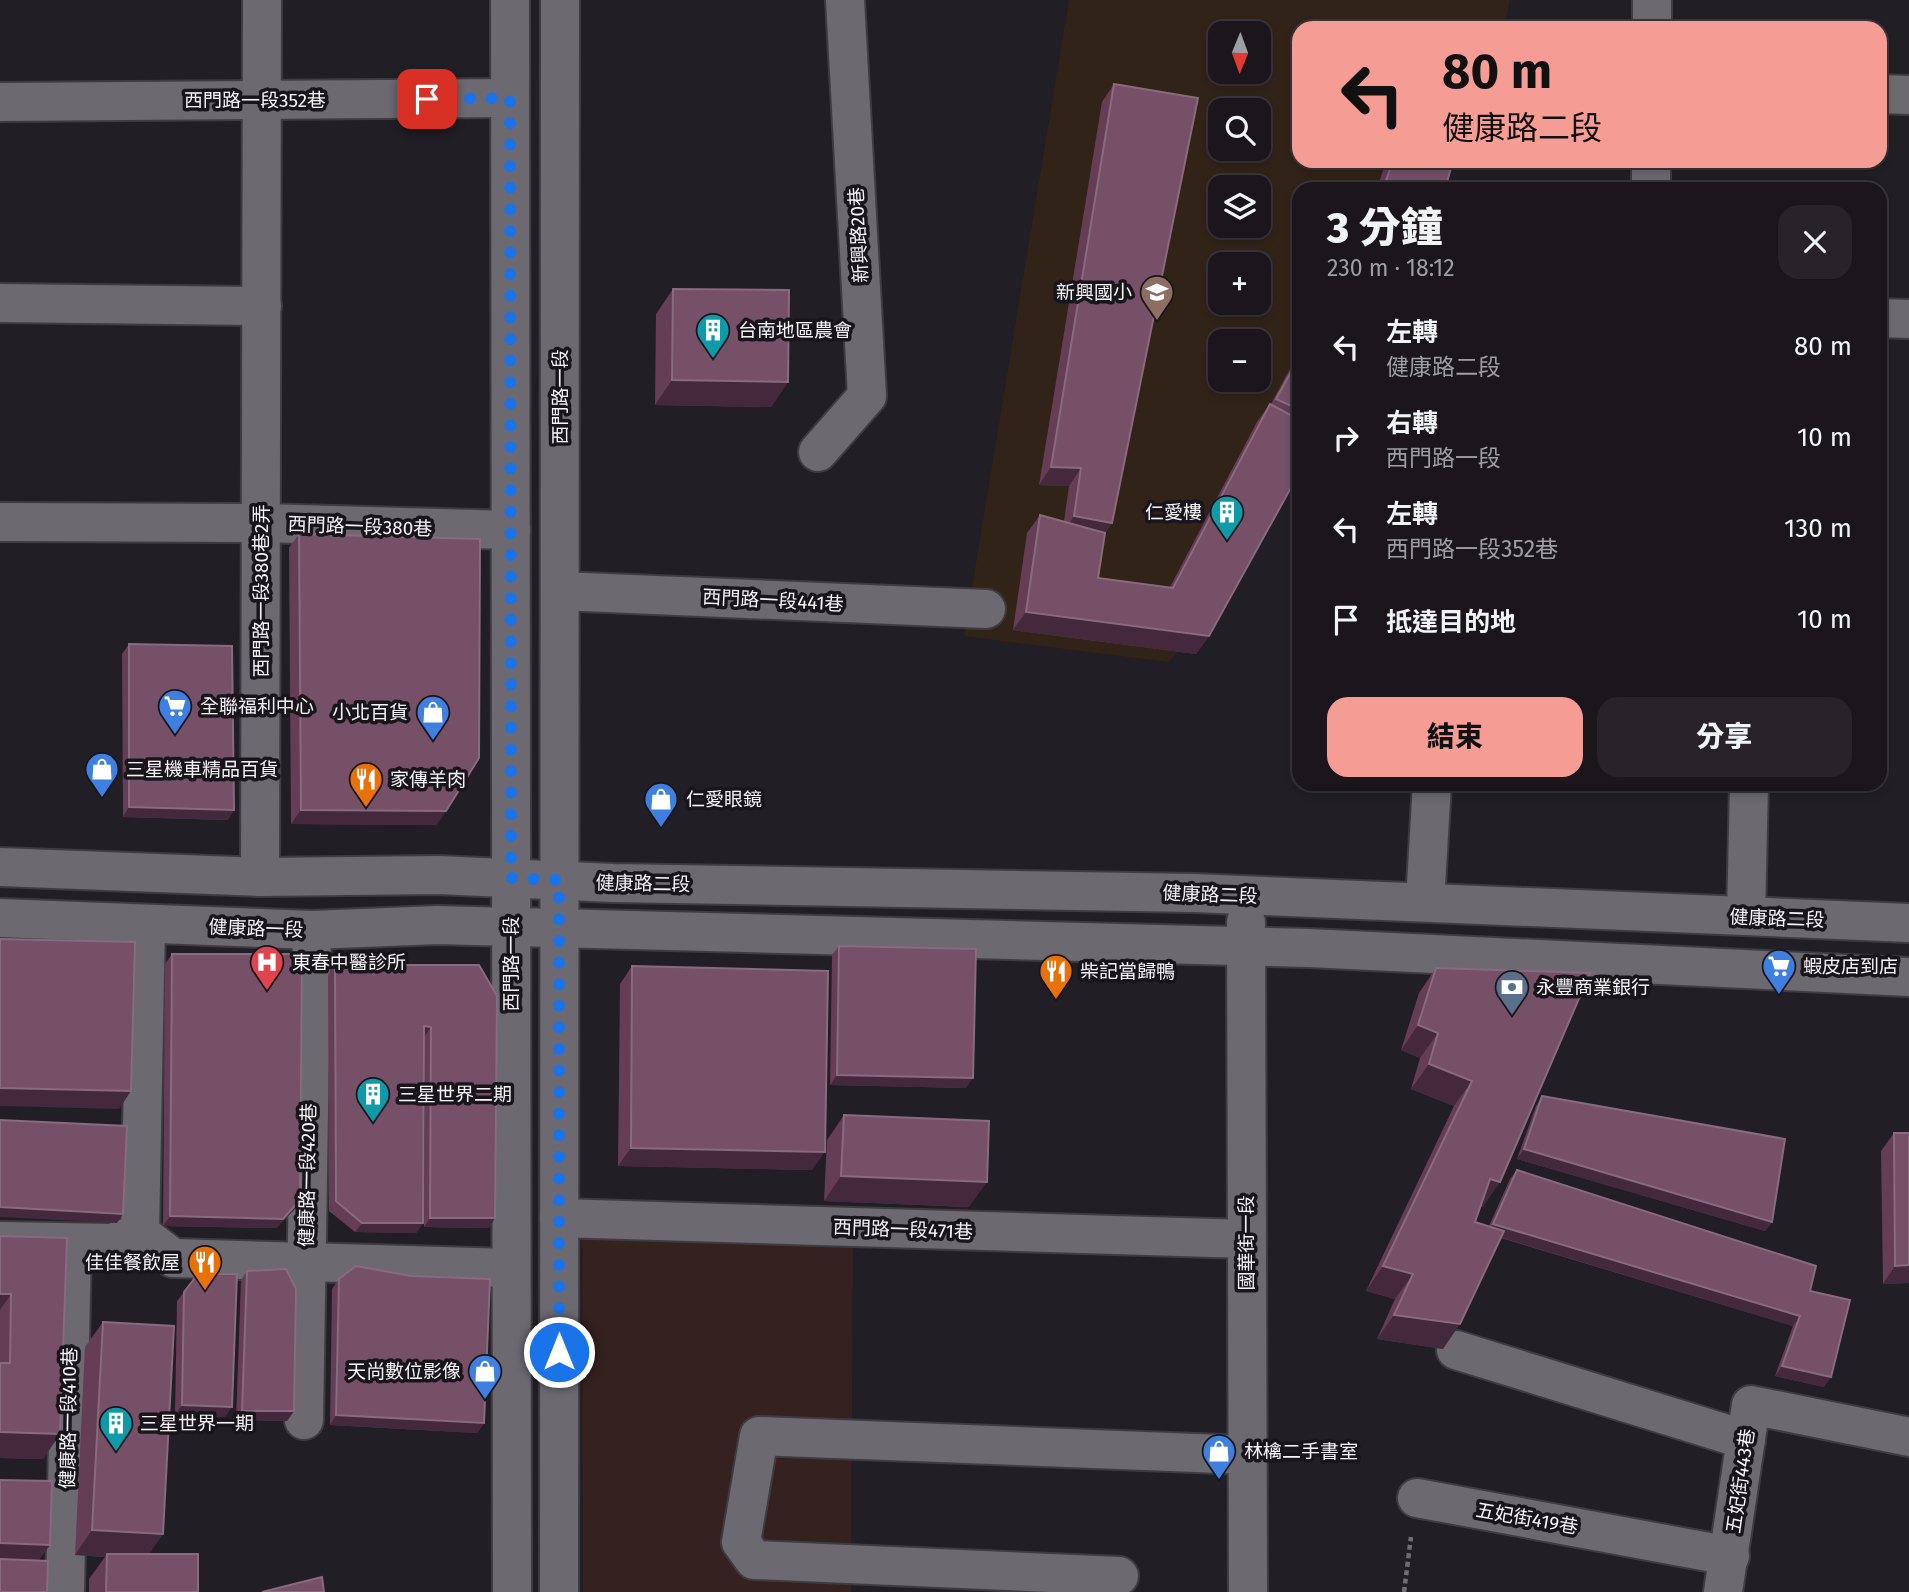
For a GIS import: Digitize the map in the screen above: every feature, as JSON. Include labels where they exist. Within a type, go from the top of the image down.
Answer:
[{"type":"street","name":"西門路一段380巷2弄","points":[[260,877],[262,0]]},
{"type":"street","name":"西門路一段","points":[[510,0],[512,1592]]},
{"type":"street","name":"西門路一段","points":[[559,1592],[560,0]]},
{"type":"street","name":"新興路20巷","points":[[818,452],[867,396],[845,0]]},
{"type":"street","points":[[1652,0],[1652,21]]},
{"type":"street","points":[[1887,94],[1909,95]]},
{"type":"street","name":"西門路一段352巷","points":[[0,102],[510,98]]},
{"type":"street","points":[[0,303],[262,306]]},
{"type":"street","points":[[1887,318],[1909,319]]},
{"type":"street","name":"西門路一段380巷","points":[[0,522],[262,523],[511,530]]},
{"type":"street","name":"西門路一段441巷","points":[[560,590],[986,609]]},
{"type":"street","points":[[1425,902],[1432,791]]},
{"type":"street","points":[[1746,916],[1749,791]]},
{"type":"street","points":[[0,867],[260,877],[439,875],[511,878]]},
{"type":"street","name":"健康路二段","points":[[511,878],[613,883],[1246,895],[1909,923]]},
{"type":"street","name":"國華街一段","points":[[1246,895],[1248,1592]]},
{"type":"street","name":"健康路一段","points":[[0,918],[312,930],[438,925],[511,927]]},
{"type":"street","points":[[140,1233],[146,924]]},
{"type":"street","points":[[511,927],[1245,947],[1909,977]]},
{"type":"street","name":"健康路一段420巷","points":[[304,1420],[312,930]]},
{"type":"street","name":"西門路一段471巷","points":[[559,1218],[1246,1240]]},
{"type":"street","points":[[0,1241],[112,1243],[140,1233]]},
{"type":"street","points":[[140,1233],[173,1258],[511,1268]]},
{"type":"street","name":"健康路一段410巷","points":[[65,1592],[72,1243]]},
{"type":"street","points":[[1456,1350],[1746,1440]]},
{"type":"street","name":"五妃街443巷","points":[[1726,1574],[1751,1405],[1909,1437]]},
{"type":"street","points":[[1119,1576],[754,1560],[741,1542],[759,1436],[1247,1455]]},
{"type":"street","name":"五妃街419巷","points":[[1417,1498],[1726,1574]]},
{"type":"path","points":[[1404,1592],[1417,1498]]},
{"type":"shaded area","name":"新興國小","points":[[1069,0],[1510,0],[1506,21],[1292,21],[1292,168],[1422,168],[1418,182],[1292,182],[1292,451],[1177,653],[1168,662],[964,636]]},
{"type":"shaded area","points":[[582,1233],[853,1239],[851,1592],[583,1592]]},
{"type":"building","points":[[1114,84],[1198,98],[1112,523],[1074,516],[1081,468],[1051,467]]},
{"type":"building","points":[[1390,168],[1451,168],[1447,182],[1386,182]]},
{"type":"building","name":"台南地區農會","points":[[673,289],[789,290],[788,382],[672,380]]},
{"type":"building","points":[[1292,370],[1292,406],[1276,399]]},
{"type":"building","name":"仁愛樓","points":[[1270,404],[1292,416],[1292,486],[1209,636],[1026,612],[1040,515],[1105,533],[1098,578],[1173,588]]},
{"type":"building","points":[[299,534],[480,539],[479,758],[446,811],[301,810]]},
{"type":"building","name":"全聯福利中心","points":[[129,644],[232,646],[234,810],[129,807]]},
{"type":"building","points":[[0,939],[135,942],[131,1091],[0,1088]]},
{"type":"building","points":[[839,946],[976,949],[973,1078],[837,1075]]},
{"type":"building","points":[[172,954],[302,954],[300,1200],[283,1219],[170,1216]]},
{"type":"building","name":"三星世界二期","points":[[335,965],[479,965],[497,996],[495,1218],[430,1218],[431,1027],[424,1026],[423,1223],[362,1223],[336,1201]]},
{"type":"building","points":[[632,966],[828,971],[825,1152],[631,1148]]},
{"type":"building","points":[[1436,968],[1590,973],[1500,1182],[1490,1179],[1475,1222],[1504,1231],[1460,1324],[1394,1315],[1413,1274],[1383,1266],[1472,1081],[1429,1064],[1438,1033],[1418,1025]]},
{"type":"building","points":[[1542,1096],[1785,1139],[1772,1222],[1524,1149]]},
{"type":"building","points":[[844,1115],[989,1121],[987,1182],[841,1176]]},
{"type":"building","points":[[0,1120],[127,1126],[123,1214],[0,1207]]},
{"type":"building","points":[[1894,1133],[1909,1133],[1909,1265],[1895,1266]]},
{"type":"building","points":[[1517,1170],[1816,1266],[1810,1291],[1850,1300],[1831,1377],[1782,1366],[1800,1316],[1493,1224]]},
{"type":"building","points":[[0,1236],[67,1238],[60,1434],[0,1432],[0,1363],[10,1363],[11,1294],[0,1294]]},
{"type":"building","points":[[356,1266],[411,1276],[490,1279],[484,1423],[336,1415],[339,1279]]},
{"type":"building","points":[[286,1269],[296,1289],[294,1411],[242,1411],[247,1271]]},
{"type":"building","points":[[198,1274],[237,1274],[232,1407],[182,1405],[184,1292]]},
{"type":"building","name":"三星世界一期","points":[[103,1322],[174,1326],[163,1534],[92,1530]]},
{"type":"building","points":[[0,1480],[52,1481],[50,1545],[0,1543]]},
{"type":"building","points":[[107,1554],[198,1554],[198,1592],[106,1592]]},
{"type":"building","points":[[0,1559],[48,1561],[47,1592],[0,1592]]},
{"type":"building","points":[[322,1577],[324,1592],[262,1592]]},
{"type":"place","name":"新興國小","points":[[1157,322]]},
{"type":"place","name":"台南地區農會","points":[[713,360]]},
{"type":"place","name":"仁愛樓","points":[[1227,542]]},
{"type":"place","name":"全聯福利中心","points":[[175,736]]},
{"type":"place","name":"小北百貨","points":[[433,742]]},
{"type":"place","name":"三星機車精品百貨","points":[[102,799]]},
{"type":"place","name":"家傳羊肉","points":[[366,809]]},
{"type":"place","name":"仁愛眼鏡","points":[[661,829]]},
{"type":"place","name":"東春中醫診所","points":[[267,992]]},
{"type":"place","name":"蝦皮店到店","points":[[1779,996]]},
{"type":"place","name":"柴記當歸鴨","points":[[1056,1001]]},
{"type":"place","name":"永豐商業銀行","points":[[1512,1017]]},
{"type":"place","name":"三星世界二期","points":[[373,1124]]},
{"type":"place","name":"佳佳餐飲屋","points":[[205,1292]]},
{"type":"place","name":"天尚數位影像","points":[[485,1401]]},
{"type":"place","name":"三星世界一期","points":[[116,1453]]},
{"type":"place","name":"林檎二手書室","points":[[1219,1481]]},
{"type":"route","points":[[427,99],[510,98],[511,878],[559,880],[559,1352]]}]
